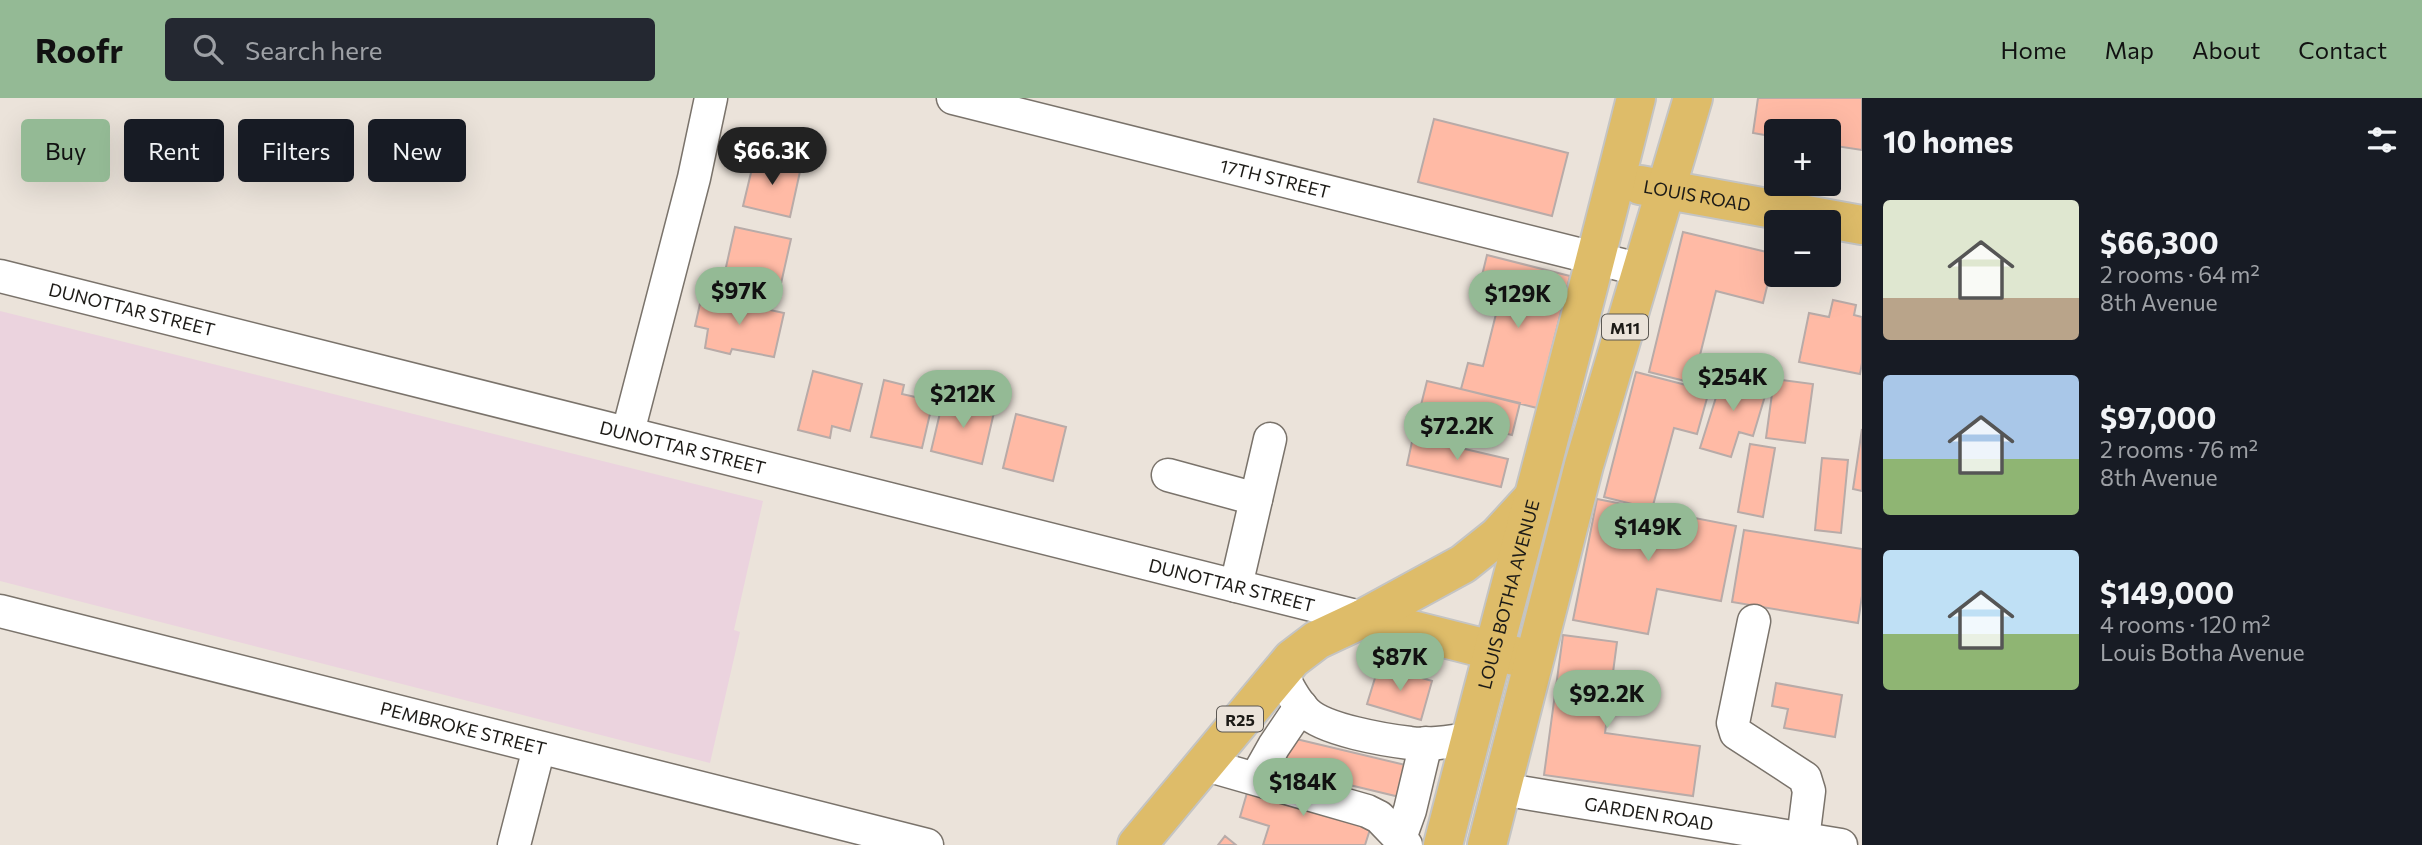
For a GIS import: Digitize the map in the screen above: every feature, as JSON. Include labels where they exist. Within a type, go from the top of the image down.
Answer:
[{"type":"main road","name":"LOUIS BOTHA AVENUE","points":[[1443,845],[1636,98]]},
{"type":"main road","name":"M11","points":[[1487,845],[1584,465],[1693,98]]},
{"type":"main road","name":"LOUIS ROAD","points":[[1615,181],[1862,225]]},
{"type":"main road","points":[[1364,618],[1462,564],[1498,536],[1531,500]]},
{"type":"main road","points":[[1364,618],[1534,661]]},
{"type":"main road","name":"R25","points":[[1137,845],[1280,670],[1317,640],[1364,618]]},
{"type":"street","points":[[628,432],[694,178],[711,98]]},
{"type":"street","name":"17TH STREET","points":[[953,98],[1642,270]]},
{"type":"street","name":"DUNOTTAR STREET","points":[[0,276],[1364,618]]},
{"type":"street","points":[[1236,586],[1270,439]]},
{"type":"street","points":[[1168,475],[1256,499]]},
{"type":"street","name":"PEMBROKE STREET","points":[[0,611],[927,845]]},
{"type":"street","points":[[1754,621],[1732,723],[1736,733],[1805,778],[1809,792],[1803,839]]},
{"type":"street","points":[[1280,670],[1301,706],[1320,722],[1340,729],[1411,744],[1470,739]]},
{"type":"street","points":[[1256,778],[1301,706]]},
{"type":"street","points":[[1403,841],[1426,743]]},
{"type":"street","points":[[514,845],[539,748]]},
{"type":"street","points":[[1203,764],[1367,811],[1379,817],[1403,841]]},
{"type":"street","name":"GARDEN ROAD","points":[[1501,789],[1841,845]]},
{"type":"shaded area","points":[[0,311],[763,501],[734,630],[740,632],[710,763],[0,581]]},
{"type":"building","points":[[1758,98],[1862,98],[1862,150],[1841,147],[1841,119],[1764,119],[1764,135],[1753,133]]},
{"type":"building","points":[[1434,119],[1568,153],[1552,216],[1418,182]]},
{"type":"building","points":[[755,156],[801,167],[790,217],[743,206]]},
{"type":"building","points":[[735,227],[791,239],[780,288],[724,276]]},
{"type":"building","points":[[1683,232],[1764,251],[1764,287],[1767,287],[1763,303],[1716,291],[1693,383],[1649,372]]},
{"type":"building","points":[[1487,255],[1570,276],[1537,408],[1461,389],[1468,363],[1483,366],[1498,306],[1476,300]]},
{"type":"building","points":[[702,295],[784,313],[774,357],[732,349],[730,354],[705,348],[708,329],[695,326]]},
{"type":"building","points":[[1833,300],[1856,305],[1854,315],[1862,317],[1860,374],[1799,362],[1809,313],[1829,317]]},
{"type":"building","points":[[813,371],[862,384],[850,431],[832,426],[830,438],[798,430]]},
{"type":"building","points":[[1636,372],[1709,391],[1697,434],[1674,428],[1652,509],[1604,497]]},
{"type":"building","points":[[1724,372],[1768,386],[1753,436],[1739,432],[1731,457],[1700,448]]},
{"type":"building","points":[[1774,379],[1813,384],[1805,443],[1766,438]]},
{"type":"building","points":[[884,380],[904,385],[902,394],[933,401],[922,448],[871,437]]},
{"type":"building","points":[[1427,381],[1520,403],[1512,435],[1419,413]]},
{"type":"building","points":[[944,396],[995,408],[982,464],[931,451]]},
{"type":"building","points":[[1016,414],[1066,427],[1053,481],[1003,468]]},
{"type":"building","points":[[1862,429],[1862,491],[1853,489]]},
{"type":"building","points":[[1413,437],[1508,459],[1501,487],[1407,465]]},
{"type":"building","points":[[1750,444],[1775,448],[1763,517],[1738,512]]},
{"type":"building","points":[[1822,458],[1848,460],[1841,533],[1815,530]]},
{"type":"building","points":[[1597,499],[1736,526],[1721,601],[1657,589],[1648,634],[1573,620]]},
{"type":"building","points":[[1744,530],[1862,549],[1862,596],[1858,623],[1732,602]]},
{"type":"building","points":[[1563,635],[1617,642],[1605,733],[1700,746],[1693,796],[1544,775]]},
{"type":"building","points":[[1379,665],[1432,681],[1421,720],[1367,704]]},
{"type":"building","points":[[1776,683],[1842,695],[1835,737],[1784,728],[1788,709],[1772,706]]},
{"type":"building","points":[[1292,738],[1418,768],[1412,800],[1283,769]]},
{"type":"building","points":[[1251,779],[1374,817],[1365,845],[1263,845],[1269,826],[1240,817]]},
{"type":"building","points":[[1225,836],[1236,845],[1218,845]]}]
